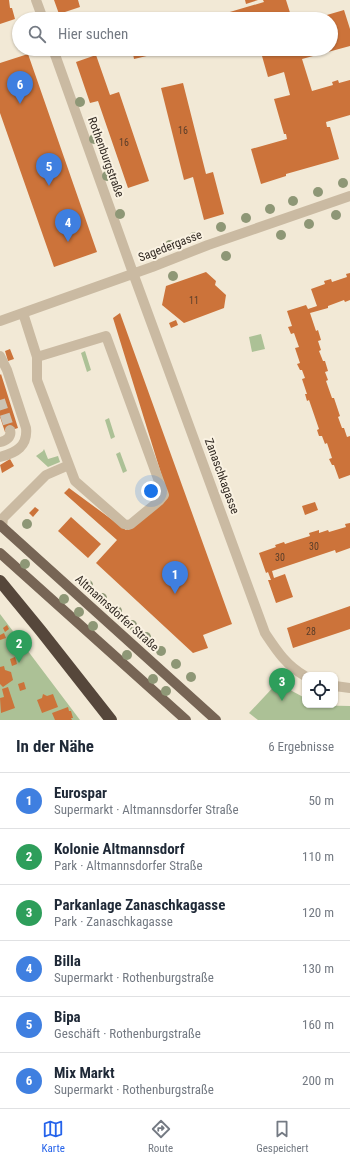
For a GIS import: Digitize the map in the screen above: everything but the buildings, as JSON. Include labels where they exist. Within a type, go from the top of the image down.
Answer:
[{"type":"highway","points":[[0,581],[42,631],[111,720]]},
{"type":"main road","name":"Altmannsdorfer Straße","points":[[1,526],[216,720]]},
{"type":"main road","points":[[0,553],[186,720]]},
{"type":"street","points":[[36,0],[40,12]]},
{"type":"street","name":"Rothenburgstraße","points":[[55,56],[133,273]]},
{"type":"street","name":"Sagedergasse","points":[[0,321],[208,245],[350,196]]},
{"type":"street","name":"Zanaschkagasse","points":[[133,273],[265,633],[280,656],[295,670],[302,674]]},
{"type":"street","points":[[23,313],[37,357],[37,380],[75,481],[124,524],[131,524],[159,501],[164,495],[106,336],[37,357]]},
{"type":"street","points":[[0,356],[9,377],[27,435],[25,441],[20,447],[8,455],[0,457]]},
{"type":"street","points":[[0,442],[9,438],[11,435],[10,430]]},
{"type":"street","points":[[1,526],[4,518],[46,475],[69,465]]},
{"type":"street","points":[[338,686],[350,688]]},
{"type":"green space","points":[[261,334],[265,349],[252,352],[249,337]]},
{"type":"green space","points":[[85,351],[91,370],[87,372],[81,353]]},
{"type":"green space","points":[[109,418],[115,437],[111,439],[105,420]]},
{"type":"green space","points":[[44,449],[48,459],[58,456],[60,462],[48,467],[36,456]]},
{"type":"green space","points":[[120,452],[127,471],[123,473],[116,454]]},
{"type":"green space","points":[[0,614],[80,720],[0,720]]},
{"type":"green space","points":[[279,681],[302,696],[302,708],[338,708],[338,706],[350,706],[350,720],[258,720],[249,713]]},
{"type":"tunnel","points":[[0,400],[10,430]]},
{"type":"place","name":"Mix Markt","points":[[20,104]]},
{"type":"place","name":"Bipa","points":[[49,186]]},
{"type":"place","name":"Billa","points":[[68,242]]},
{"type":"place","name":"Eurospar","points":[[175,594]]},
{"type":"place","name":"Kolonie Altmannsdorf","points":[[19,663]]},
{"type":"place","name":"Parkanlage Zanaschkagasse","points":[[282,701]]}]
